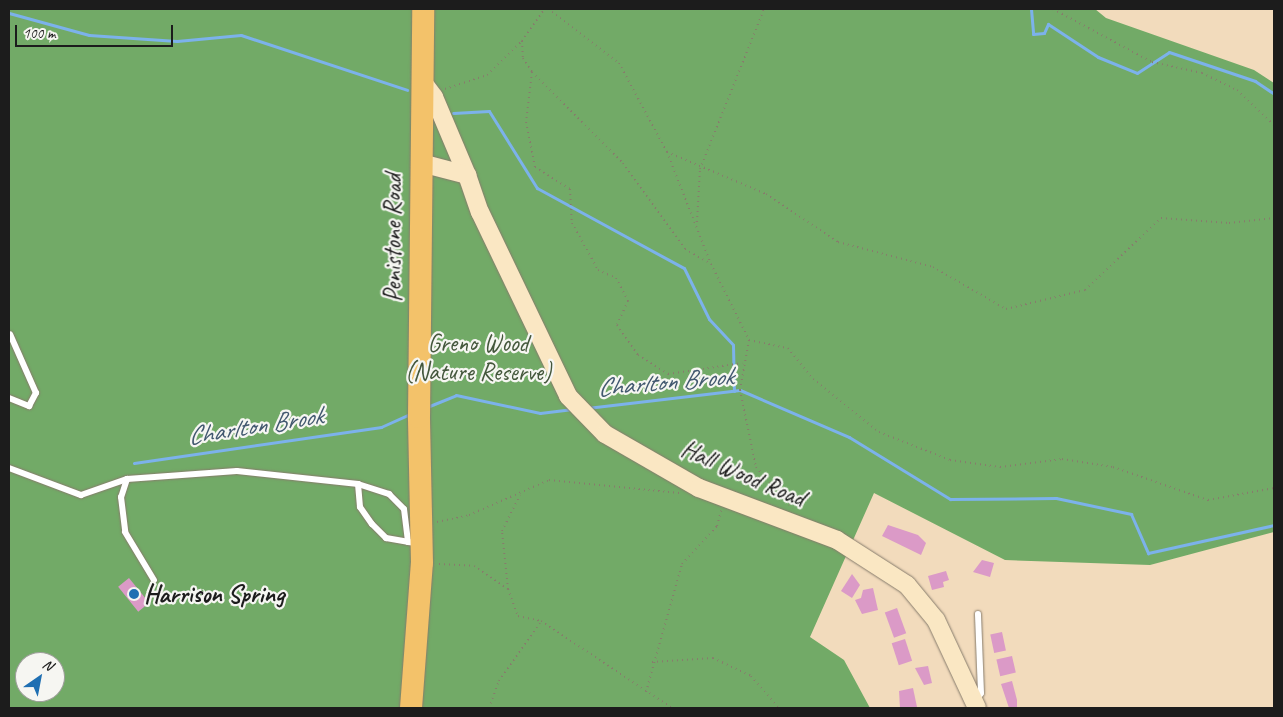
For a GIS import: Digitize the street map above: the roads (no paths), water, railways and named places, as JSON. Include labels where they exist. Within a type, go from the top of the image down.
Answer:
[{"type":"highway","name":"Penistone Road","points":[[411,708],[418,544],[421,163],[428,89],[423,9]]},
{"type":"main road","name":"Hall Wood Road","points":[[428,89],[467,175],[480,212],[568,396],[605,434],[698,488],[837,540],[907,585],[936,620],[975,705]]},
{"type":"main road","points":[[421,163],[467,175]]},
{"type":"lane","points":[[9,398],[29,406],[36,393],[10,334]]},
{"type":"lane","points":[[9,468],[81,495],[127,480],[237,471],[358,484],[389,494],[404,509],[418,544]]},
{"type":"lane","points":[[127,480],[121,497],[125,532],[154,580]]},
{"type":"lane","points":[[358,484],[360,507],[372,524],[386,538],[418,544]]},
{"type":"lane","points":[[975,705],[981,694],[978,614]]},
{"type":"waterway","points":[[1031,9],[1033,34],[1044,33],[1048,24],[1098,57],[1137,73],[1169,52],[1255,81],[1274,94]]},
{"type":"waterway","points":[[9,13],[89,35],[177,41],[241,35],[407,90]]},
{"type":"waterway","points":[[453,113],[489,111],[537,188],[684,268],[709,319],[733,345],[734,391]]},
{"type":"waterway","name":"Charlton Brook","points":[[587,408],[740,390],[849,437],[950,499],[1056,498],[1131,514],[1148,553],[1274,525]]},
{"type":"waterway","name":"Charlton Brook","points":[[427,407],[456,395],[540,413],[573,409]]},
{"type":"waterway","name":"Charlton Brook","points":[[134,463],[381,427],[410,414]]},
{"type":"place","name":"Harrison Spring","points":[[134,594]]},
{"type":"park label","name":"Greno Wood (Nature Reserve)","points":[[478,358]]}]
